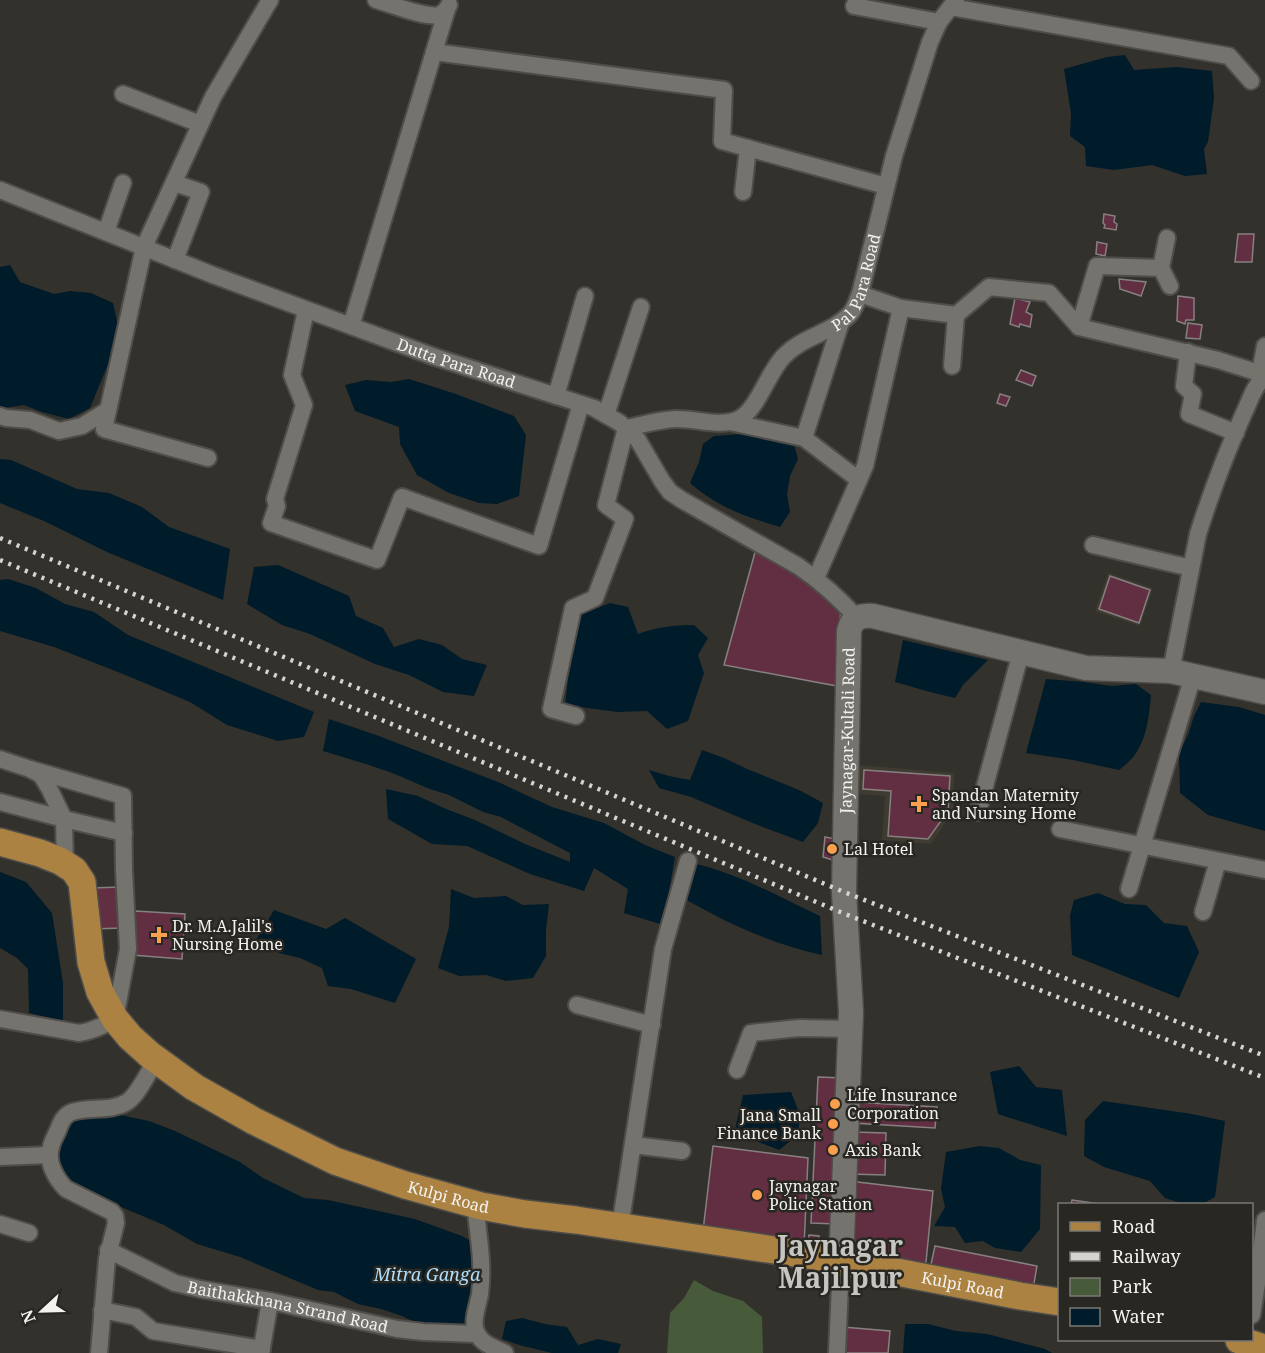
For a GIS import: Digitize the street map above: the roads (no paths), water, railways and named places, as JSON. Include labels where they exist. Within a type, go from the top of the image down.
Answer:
[{"type":"main road","points":[[857,618],[873,616],[1086,668],[1182,674],[1265,693]]},
{"type":"main road","name":"Jaynagar-Kultali Road","points":[[841,1262],[851,1012],[844,892],[849,632],[851,624],[857,618]]},
{"type":"main road","name":"Kulpi Road","points":[[0,842],[40,853],[74,870],[82,882],[91,962],[100,992],[115,1018],[130,1037],[156,1060],[194,1087],[335,1161],[405,1185],[475,1204],[525,1214],[786,1252],[1058,1302]]},
{"type":"street","points":[[208,458],[104,429],[144,248],[213,97],[270,0]]},
{"type":"street","points":[[376,0],[426,15],[442,14],[449,5]]},
{"type":"street","points":[[953,3],[1229,56],[1251,81]]},
{"type":"street","name":"Pal Para Road","points":[[730,422],[740,418],[750,409],[774,367],[786,354],[802,342],[841,322],[852,313],[860,294],[894,156],[930,42],[939,22],[953,3]]},
{"type":"street","points":[[351,326],[449,5]]},
{"type":"street","points":[[854,6],[939,22]]},
{"type":"street","points":[[434,52],[724,90],[722,141],[886,186]]},
{"type":"street","points":[[123,94],[200,124]]},
{"type":"street","points":[[742,192],[748,148]]},
{"type":"street","points":[[106,232],[123,183]]},
{"type":"street","points":[[174,183],[201,192],[175,260]]},
{"type":"street","name":"Dutta Para Road","points":[[0,190],[306,310],[435,357],[594,408],[620,423],[638,440],[670,492],[816,578],[857,618]]},
{"type":"street","points":[[1167,238],[1161,268],[1170,286]]},
{"type":"street","points":[[1079,327],[1097,266],[1161,268]]},
{"type":"street","points":[[952,366],[956,315],[988,287],[1049,293],[1079,327],[1188,352],[1265,376],[1257,386],[1236,433],[1211,492],[1198,534],[1191,568],[1182,674],[1142,846],[1129,889]]},
{"type":"street","points":[[860,294],[901,308],[956,315]]},
{"type":"street","points":[[556,396],[585,297]]},
{"type":"street","points":[[606,415],[641,307]]},
{"type":"street","points":[[816,578],[865,466],[901,308]]},
{"type":"street","points":[[306,310],[292,375],[304,405],[275,499],[277,506],[271,523],[367,557],[377,560],[402,497],[539,546],[581,404]]},
{"type":"street","points":[[804,438],[841,322]]},
{"type":"street","points":[[1265,346],[1262,362],[1265,368]]},
{"type":"street","points":[[1188,352],[1184,386],[1193,394],[1189,414],[1236,433]]},
{"type":"street","points":[[0,416],[30,420],[59,431],[82,426],[108,410]]},
{"type":"street","points":[[576,716],[551,709],[573,608],[595,598],[625,519],[606,505],[626,428],[678,419],[730,422],[804,438],[859,480]]},
{"type":"street","points":[[1093,545],[1191,568]]},
{"type":"street","points":[[978,812],[1021,652]]},
{"type":"street","points":[[0,759],[123,796],[128,949],[115,1018],[101,1027],[90,1032],[79,1033],[0,1019]]},
{"type":"street","points":[[30,769],[41,775],[64,819],[65,864]]},
{"type":"street","points":[[0,802],[124,833]]},
{"type":"street","points":[[1060,830],[1265,870]]},
{"type":"street","points":[[620,1227],[663,949],[688,861]]},
{"type":"street","points":[[1203,912],[1218,861]]},
{"type":"street","points":[[577,1005],[652,1025]]},
{"type":"street","points":[[737,1070],[751,1033],[799,1028],[850,1029]]},
{"type":"street","points":[[99,1353],[108,1250],[116,1223],[115,1216],[112,1212],[66,1189],[55,1174],[49,1155],[62,1120],[67,1114],[124,1104],[132,1098],[156,1060]]},
{"type":"street","points":[[633,1145],[682,1151]]},
{"type":"street","points":[[0,1157],[49,1155]]},
{"type":"street","points":[[475,1204],[481,1252],[480,1285],[474,1321],[476,1334],[499,1352]]},
{"type":"street","points":[[1253,1304],[1265,1220]]},
{"type":"street","points":[[0,1224],[29,1233]]},
{"type":"street","name":"Baithakkhana Strand Road","points":[[108,1250],[175,1283],[200,1289],[270,1301],[397,1329],[476,1334]]},
{"type":"street","points":[[837,1353],[841,1262]]},
{"type":"street","points":[[102,1310],[136,1317],[153,1331],[261,1351],[270,1301]]},
{"type":"water","points":[[1125,55],[1134,70],[1177,67],[1212,71],[1214,98],[1208,142],[1204,149],[1207,174],[1185,176],[1152,165],[1114,170],[1086,166],[1085,147],[1070,136],[1071,113],[1064,69],[1107,57]]},
{"type":"water","points":[[10,265],[20,282],[54,294],[70,291],[91,293],[113,303],[120,335],[90,408],[69,419],[24,405],[4,408],[0,406],[0,267]]},
{"type":"water","points":[[409,379],[514,416],[526,435],[519,496],[497,504],[479,503],[449,493],[417,475],[400,444],[399,427],[355,411],[345,385],[366,380],[391,382]]},
{"type":"water","points":[[758,433],[793,441],[798,459],[790,476],[787,494],[790,512],[780,527],[729,509],[690,483],[699,462],[703,444],[714,436]]},
{"type":"water","points":[[0,459],[11,460],[77,489],[109,493],[142,507],[169,527],[230,549],[223,600],[107,552],[44,521],[0,503]]},
{"type":"water","points":[[278,565],[349,596],[356,616],[383,628],[394,647],[419,639],[442,645],[462,659],[487,665],[474,696],[443,692],[409,675],[375,664],[310,634],[282,625],[247,604],[254,567]]},
{"type":"water","points":[[8,579],[36,588],[65,604],[94,612],[128,635],[314,712],[304,737],[278,741],[227,725],[190,702],[123,674],[54,647],[0,631],[0,580]]},
{"type":"water","points":[[610,603],[628,607],[638,634],[666,627],[694,625],[708,638],[698,655],[704,673],[688,721],[667,729],[647,711],[617,712],[565,705],[572,645],[582,614]]},
{"type":"water","points":[[903,640],[988,660],[963,685],[955,698],[895,682]]},
{"type":"water","points":[[1046,679],[1111,686],[1136,684],[1151,695],[1145,735],[1132,758],[1119,770],[1026,753]]},
{"type":"water","points":[[1201,702],[1239,707],[1265,715],[1265,831],[1208,815],[1180,793],[1179,753]]},
{"type":"water","points":[[329,719],[498,782],[552,807],[604,823],[645,845],[675,857],[663,925],[624,913],[628,889],[594,868],[584,891],[530,874],[467,846],[432,844],[388,819],[386,789],[418,796],[570,862],[570,853],[501,817],[483,812],[449,795],[395,774],[323,751]]},
{"type":"water","points":[[702,750],[799,790],[823,803],[818,823],[803,842],[691,797],[659,788],[649,770],[690,780]]},
{"type":"water","points":[[692,863],[741,879],[820,916],[822,955],[784,945],[750,932],[683,898]]},
{"type":"water","points":[[0,872],[26,882],[52,913],[63,983],[63,1021],[29,1013],[28,969],[17,958],[0,948]]},
{"type":"water","points":[[451,889],[474,898],[506,896],[523,905],[549,904],[546,956],[533,978],[506,981],[486,975],[459,976],[438,968],[449,927]]},
{"type":"water","points":[[1098,893],[1125,904],[1146,905],[1164,923],[1187,926],[1199,952],[1179,998],[1072,955],[1070,916],[1074,900]]},
{"type":"water","points":[[274,910],[326,929],[345,918],[416,959],[395,1003],[351,989],[328,986],[322,968],[300,958],[279,953],[256,940]]},
{"type":"water","points":[[1019,1066],[1036,1087],[1062,1090],[1067,1136],[998,1114],[990,1072]]},
{"type":"water","points":[[791,1092],[800,1115],[798,1135],[779,1150],[735,1129],[743,1095]]},
{"type":"water","points":[[1103,1101],[1225,1121],[1215,1197],[1204,1203],[1181,1203],[1165,1198],[1150,1181],[1104,1167],[1084,1156],[1085,1120]]},
{"type":"water","name":"Mitra Ganga","points":[[90,1111],[149,1121],[175,1131],[240,1162],[263,1178],[304,1198],[328,1200],[415,1219],[462,1236],[476,1244],[479,1280],[468,1326],[429,1329],[402,1316],[358,1304],[334,1292],[318,1290],[240,1257],[197,1244],[164,1225],[121,1207],[87,1197],[61,1171],[56,1148],[72,1122]]},
{"type":"water","points":[[980,1146],[999,1148],[1020,1160],[1041,1165],[1040,1229],[1021,1252],[995,1248],[983,1241],[965,1243],[955,1227],[934,1226],[945,1207],[941,1189],[946,1152]]},
{"type":"water","points":[[522,1318],[567,1327],[578,1345],[598,1339],[621,1344],[618,1353],[552,1353],[502,1339],[506,1321]]},
{"type":"water","points":[[905,1324],[928,1324],[956,1331],[987,1334],[1045,1349],[1052,1353],[903,1353]]},
{"type":"railway","points":[[0,538],[844,892],[1265,1056]]},
{"type":"railway","points":[[0,560],[845,914],[1265,1078]]},
{"type":"place","name":"Spandan Maternity and Nursing Home","points":[[919,804]]},
{"type":"place","name":"Lal Hotel","points":[[832,849]]},
{"type":"place","name":"Dr. M.A.Jalil's Nursing Home","points":[[159,935]]},
{"type":"place","name":"Life Insurance Corporation","points":[[835,1104]]},
{"type":"place","name":"Jana Small Finance Bank","points":[[833,1124]]},
{"type":"place","name":"Axis Bank","points":[[833,1150]]},
{"type":"place","name":"Jaynagar Police Station","points":[[757,1195]]},
{"type":"district","name":"Jaynagar Majilpur","points":[[840,1261]]}]
